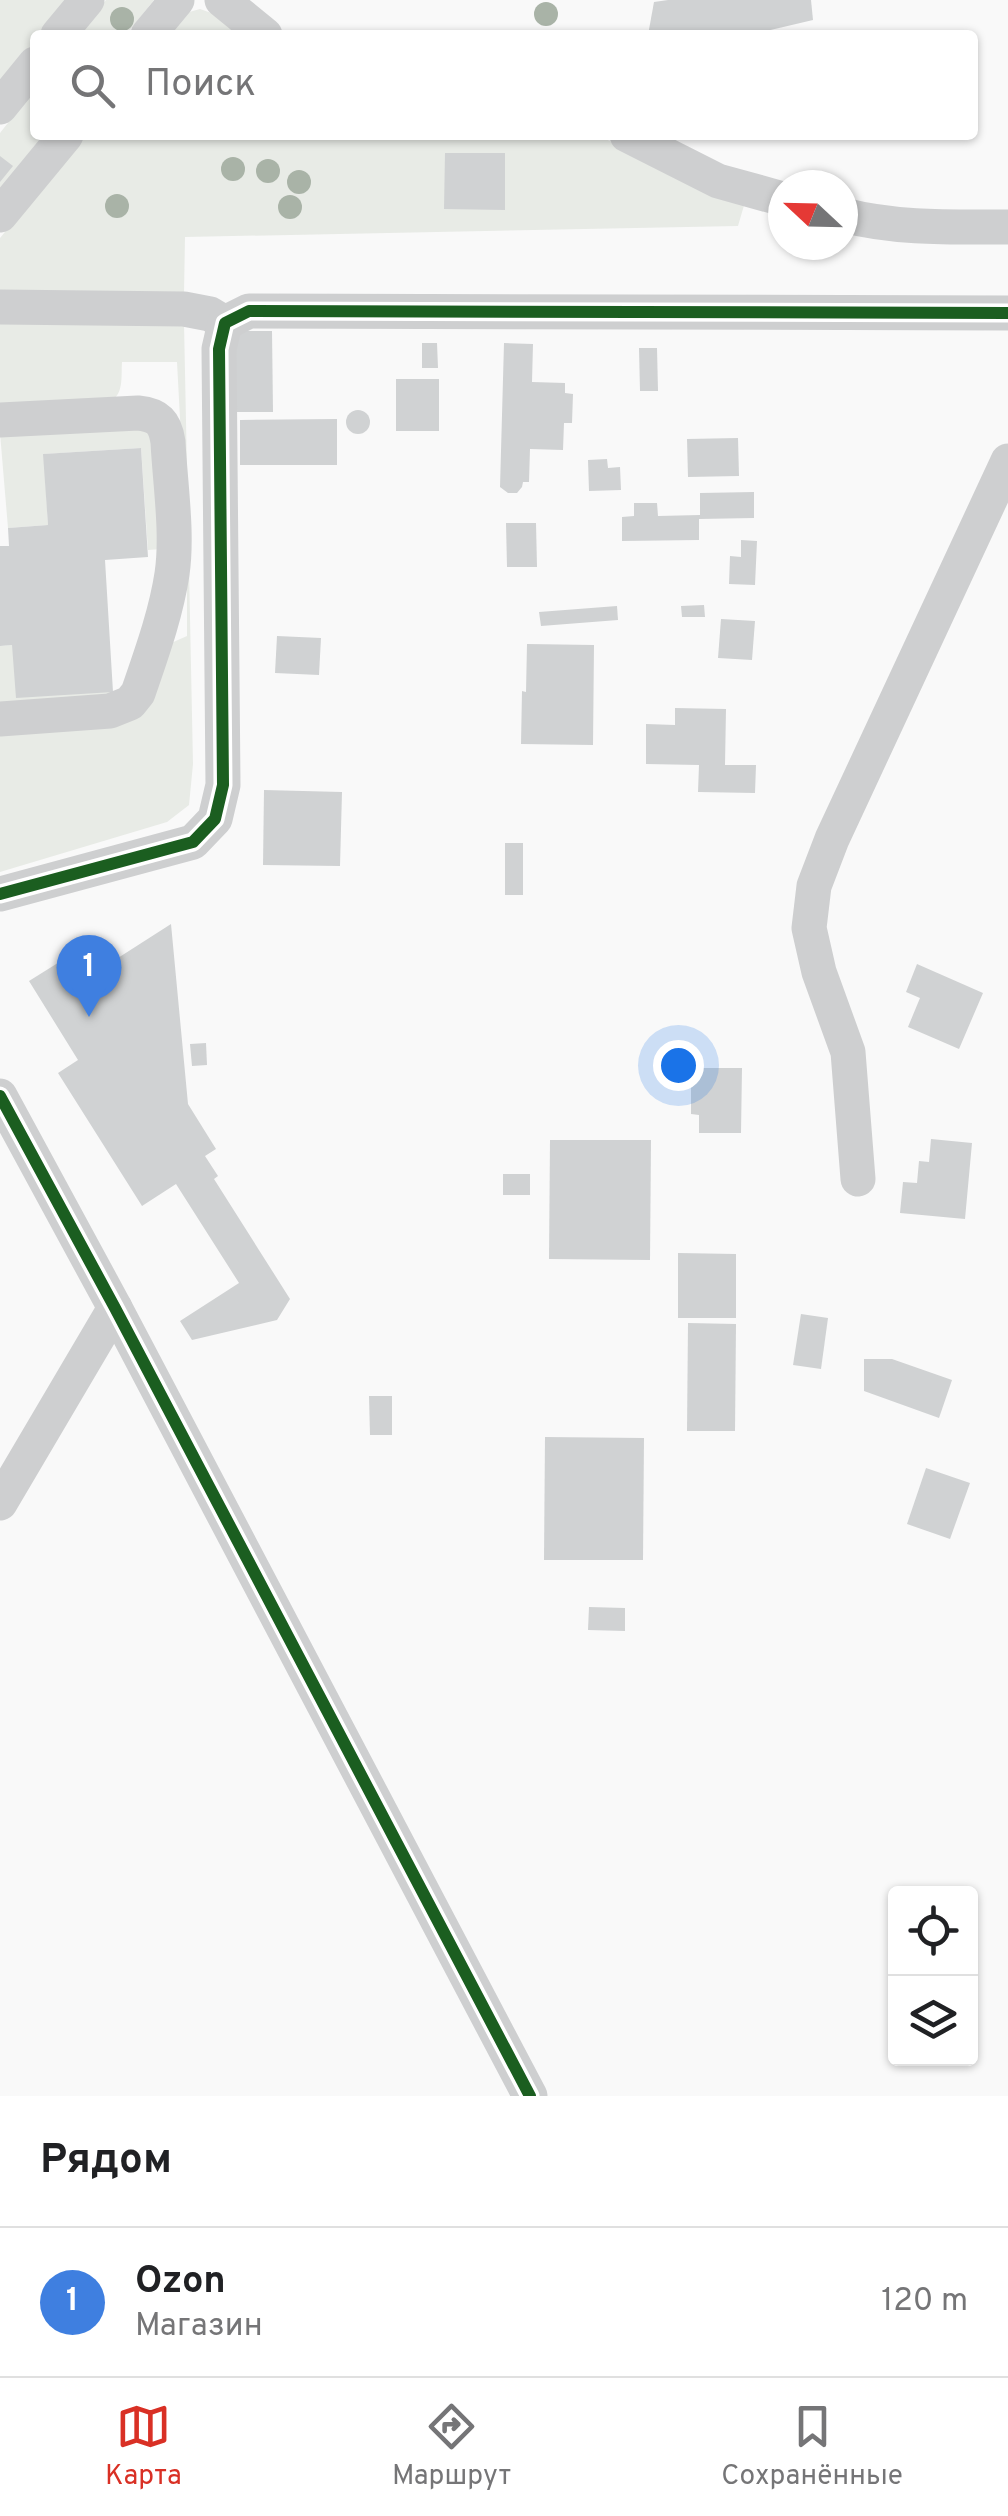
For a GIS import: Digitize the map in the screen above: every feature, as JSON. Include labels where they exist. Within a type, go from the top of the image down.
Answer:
[{"type":"street","points":[[62,30],[87,0]]},
{"type":"street","points":[[152,30],[176,0]]},
{"type":"street","points":[[222,0],[260,30]]},
{"type":"street","points":[[0,107],[30,70]]},
{"type":"street","points":[[0,215],[62,140]]},
{"type":"street","points":[[636,140],[718,181],[768,195]]},
{"type":"street","points":[[858,219],[901,226],[1008,227]]},
{"type":"street","points":[[0,307],[184,309],[210,314],[225,323]]},
{"type":"street","points":[[225,323],[249,311],[1008,313]]},
{"type":"street","points":[[0,894],[193,842],[215,819],[223,785],[219,349],[225,323]]},
{"type":"street","points":[[0,420],[138,413],[162,420],[168,442],[173,549],[167,596],[141,683],[130,703],[110,711],[0,719]]},
{"type":"street","points":[[858,1179],[848,1052],[818,972],[809,928],[814,886],[832,839],[1008,461]]},
{"type":"street","points":[[0,1096],[116,1308],[530,2096]]},
{"type":"street","points":[[0,1503],[116,1308]]},
{"type":"shaded area","points":[[0,0],[72,0],[47,30],[30,30],[30,51],[0,88]]},
{"type":"shaded area","points":[[106,0],[154,0],[130,30],[82,30]]},
{"type":"shaded area","points":[[200,9],[220,16],[238,30],[171,30],[186,13]]},
{"type":"shaded area","points":[[30,95],[30,140],[42,140],[0,192],[0,133]]},
{"type":"shaded area","points":[[80,140],[608,140],[695,185],[745,202],[738,226],[185,237],[184,294],[0,291],[0,238]]},
{"type":"shaded area","points":[[0,322],[184,323],[193,764],[189,805],[167,822],[0,872],[0,732],[112,725],[169,644],[187,636],[187,549],[177,362],[122,362],[120,388],[112,400],[0,407]]},
{"type":"shaded area","points":[[153,429],[161,549],[148,550],[141,448],[44,454],[48,525],[8,528],[0,433]]},
{"type":"shaded area","points":[[12,645],[113,694],[0,707],[0,646]]},
{"type":"building","points":[[811,0],[813,20],[770,30],[649,30],[654,2]]},
{"type":"building","points":[[445,153],[505,153],[505,210],[444,209]]},
{"type":"building","points":[[0,156],[13,166],[0,182]]},
{"type":"building","points":[[233,331],[272,331],[273,412],[233,412]]},
{"type":"building","points":[[422,343],[437,343],[438,368],[422,368]]},
{"type":"building","points":[[504,343],[533,344],[532,382],[565,383],[565,393],[573,394],[572,423],[564,423],[563,450],[530,449],[529,482],[523,482],[517,493],[500,487]]},
{"type":"building","points":[[639,348],[657,348],[658,391],[640,391]]},
{"type":"building","points":[[396,379],[439,379],[439,431],[396,431]]},
{"type":"building","points":[[358,410],[370,422],[358,434],[346,422]]},
{"type":"building","points":[[337,419],[337,465],[240,465],[240,420]]},
{"type":"building","points":[[738,438],[739,476],[688,477],[687,439]]},
{"type":"building","points":[[141,448],[148,557],[105,560],[113,692],[16,698],[12,645],[0,646],[0,546],[9,546],[8,528],[48,525],[43,454]]},
{"type":"building","points":[[607,459],[608,468],[620,467],[621,490],[589,491],[588,460]]},
{"type":"building","points":[[754,492],[754,518],[699,519],[699,540],[622,541],[622,517],[634,516],[634,503],[657,503],[658,516],[700,515],[700,493]]},
{"type":"building","points":[[506,523],[536,523],[537,567],[507,567]]},
{"type":"building","points":[[741,540],[757,541],[755,585],[729,584],[730,556],[741,557]]},
{"type":"building","points":[[704,605],[705,617],[682,617],[681,606]]},
{"type":"building","points":[[617,606],[618,620],[541,626],[539,612]]},
{"type":"building","points":[[721,619],[755,621],[752,660],[718,658]]},
{"type":"building","points":[[277,636],[321,638],[319,675],[275,673]]},
{"type":"building","points":[[527,644],[594,645],[593,745],[521,744]]},
{"type":"building","points":[[675,708],[726,709],[725,765],[756,765],[755,793],[698,792],[699,765],[646,764],[646,724],[675,725]]},
{"type":"building","points":[[264,790],[342,792],[340,866],[263,865]]},
{"type":"building","points":[[505,843],[523,843],[523,895],[505,895]]},
{"type":"building","points":[[171,924],[188,1104],[216,1149],[205,1156],[218,1176],[214,1179],[290,1299],[277,1320],[192,1340],[180,1321],[239,1283],[176,1184],[142,1206],[58,1073],[78,1060],[29,981],[93,941],[107,965]]},
{"type":"building","points":[[917,964],[983,993],[959,1049],[908,1027],[920,998],[906,992]]},
{"type":"building","points":[[206,1043],[207,1065],[192,1066],[190,1044]]},
{"type":"building","points":[[665,1068],[742,1068],[741,1133],[699,1133],[699,1115],[691,1114],[691,1085],[664,1085]]},
{"type":"building","points":[[931,1139],[972,1143],[965,1219],[900,1213],[903,1182],[917,1183],[919,1161],[929,1162]]},
{"type":"building","points":[[550,1140],[651,1140],[650,1260],[549,1259]]},
{"type":"building","points":[[503,1174],[530,1174],[530,1195],[503,1195]]},
{"type":"building","points":[[678,1253],[736,1254],[736,1318],[678,1318]]},
{"type":"building","points":[[801,1314],[828,1318],[821,1369],[793,1365]]},
{"type":"building","points":[[688,1323],[736,1324],[735,1431],[687,1431]]},
{"type":"building","points":[[864,1359],[892,1359],[952,1380],[939,1418],[864,1391]]},
{"type":"building","points":[[369,1396],[392,1396],[392,1435],[370,1435]]},
{"type":"building","points":[[545,1437],[644,1438],[643,1560],[544,1560]]},
{"type":"building","points":[[926,1468],[970,1483],[950,1539],[907,1524]]},
{"type":"building","points":[[589,1607],[625,1608],[625,1631],[588,1630]]},
{"type":"cycle path","points":[[0,894],[193,842],[215,819],[223,785],[219,349],[225,323],[249,311],[1008,313]]},
{"type":"cycle path","points":[[0,1096],[530,2096]]},
{"type":"place","name":"Ozon","points":[[89,1017]]}]
